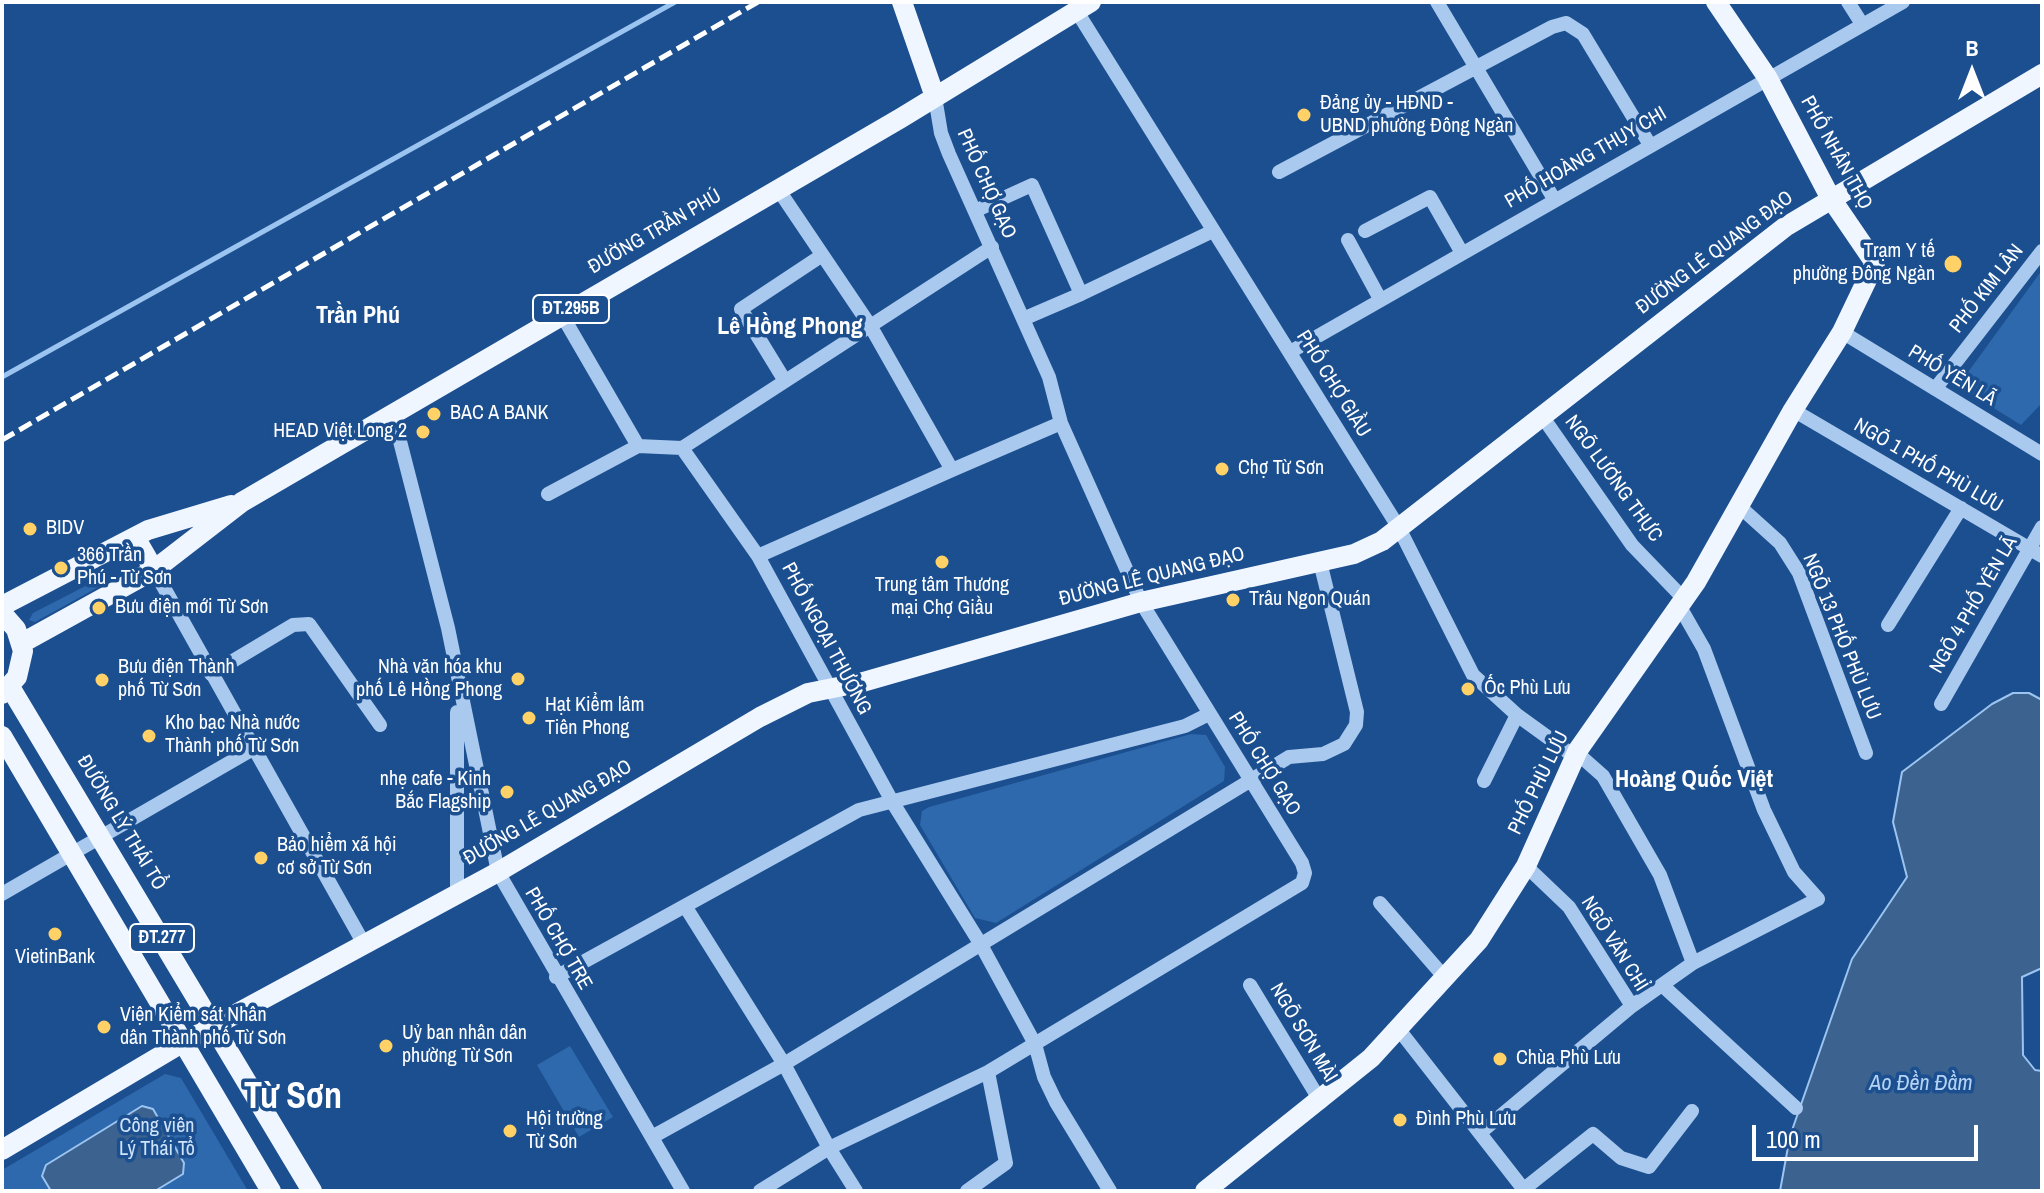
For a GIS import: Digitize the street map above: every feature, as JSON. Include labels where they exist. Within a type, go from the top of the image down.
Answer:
[{"type":"main road","points":[[902,2],[935,97]]},
{"type":"main road","name":"PHỐ NHÂN THỌ","points":[[1716,2],[1767,77],[1830,197],[1875,263],[1842,332]]},
{"type":"main road","name":"ĐƯỜNG TRẦN PHÚ","points":[[22,643],[154,570],[242,502],[935,97],[1084,6]]},
{"type":"main road","name":"ĐƯỜNG LÊ QUANG ĐẠO","points":[[182,1043],[498,872],[760,717],[829,687],[863,682],[1141,602],[1354,554],[1399,528],[1785,227],[1830,197],[2042,74]]},
{"type":"main road","name":"PHỐ PHÙ LƯU","points":[[1205,1191],[1321,1102],[1400,1031],[1479,940],[1526,866],[1576,755],[1682,603],[1793,410],[1842,332]]},
{"type":"main road","name":"ĐƯỜNG TRẦN PHÚ","points":[[2,606],[169,521],[242,502]]},
{"type":"main road","points":[[169,521],[182,547]]},
{"type":"main road","points":[[135,537],[154,570]]},
{"type":"main road","points":[[2,613],[13,625],[22,643],[20,669],[6,691]]},
{"type":"main road","name":"ĐƯỜNG LÝ THÁI TỔ","points":[[6,691],[102,836],[312,1191]]},
{"type":"main road","name":"ĐT.277","points":[[2,736],[271,1191]]},
{"type":"main road","points":[[2,1150],[182,1043]]},
{"type":"street","points":[[1437,2],[1554,199]]},
{"type":"street","points":[[1848,2],[1862,24]]},
{"type":"street","name":"PHỐ HOÀNG THỤY CHI","points":[[1290,352],[1903,2]]},
{"type":"street","name":"PHỐ CHỢ GIẦU","points":[[1084,6],[1213,231],[1399,528],[1473,675],[1485,690],[1517,715],[1603,776],[1660,875],[1693,963]]},
{"type":"street","points":[[1279,172],[1552,27],[1572,25],[1583,34],[1650,145]]},
{"type":"street","name":"PHỐ CHỢ GẠO","points":[[760,1191],[829,1148],[988,1072],[1302,883],[1305,873],[1302,863],[1141,602],[1061,423],[1049,377],[941,135],[935,97]]},
{"type":"street","points":[[977,210],[1032,185],[1081,294]]},
{"type":"street","points":[[778,189],[871,327],[952,470]]},
{"type":"street","points":[[1365,231],[1430,197],[1462,253]]},
{"type":"street","points":[[1023,319],[1213,231]]},
{"type":"street","points":[[1348,240],[1380,299]]},
{"type":"street","points":[[548,494],[638,446],[682,448],[992,247]]},
{"type":"street","name":"PHỐ KIM LÂN","points":[[1935,389],[2042,251]]},
{"type":"street","points":[[785,381],[741,309],[821,256]]},
{"type":"street","points":[[562,315],[638,446]]},
{"type":"street","name":"PHỐ YÊN LÃ","points":[[1842,332],[2042,454]]},
{"type":"street","name":"NGÕ 1 PHỐ PHÙ LƯU","points":[[1793,410],[2036,552]]},
{"type":"street","name":"PHỐ CHỢ TRE","points":[[393,414],[400,456],[448,628],[457,684],[498,872],[556,977],[683,1191]]},
{"type":"street","name":"NGÕ LƯƠNG THỰC","points":[[1542,416],[1632,545],[1682,603],[1704,649],[1764,810],[1794,872],[1818,899],[1693,963]]},
{"type":"street","name":"PHỐ NGOẠI THƯƠNG","points":[[1061,423],[758,556],[893,803],[980,943],[1035,1044],[1044,1077],[1056,1102],[1110,1191]]},
{"type":"street","points":[[682,448],[758,556]]},
{"type":"street","name":"NGÕ 13 PHỐ PHÙ LƯU","points":[[1739,506],[1780,543],[1799,573],[1866,753]]},
{"type":"street","points":[[1888,625],[1961,508]]},
{"type":"street","name":"NGÕ 4 PHỐ YÊN LÃ","points":[[1941,704],[2036,552],[2042,527]]},
{"type":"street","points":[[652,1137],[784,1064],[1289,757],[1337,750],[1352,735],[1356,725],[1354,692],[1320,562]]},
{"type":"street","points":[[154,570],[364,944]]},
{"type":"street","points":[[211,674],[293,625],[309,624],[380,725]]},
{"type":"street","name":"PHỐ CHỢ TRE","points":[[457,684],[457,892]]},
{"type":"street","points":[[556,977],[859,810],[1185,726],[1209,714]]},
{"type":"street","points":[[1484,781],[1517,715]]},
{"type":"street","points":[[2,894],[253,749]]},
{"type":"street","name":"NGÕ VĂN CHỈ","points":[[1480,1133],[1632,1006],[1569,907],[1526,866]]},
{"type":"street","points":[[1380,903],[1446,979]]},
{"type":"street","points":[[685,906],[784,1064],[856,1191]]},
{"type":"street","points":[[1632,1006],[1693,963]]},
{"type":"street","name":"NGÕ SƠN MÀI","points":[[1250,985],[1321,1102]]},
{"type":"street","points":[[1662,985],[1796,1108]]},
{"type":"street","points":[[1400,1031],[1525,1190],[1593,1134],[1621,1158],[1649,1167],[1692,1111]]},
{"type":"street","points":[[967,1191],[1006,1163],[988,1072]]},
{"type":"green space","points":[[2042,270],[2042,403],[2021,425],[1958,386]]},
{"type":"green space","points":[[103,577],[104,584],[35,622],[29,620],[33,613]]},
{"type":"green space","points":[[1191,734],[1206,735],[1225,767],[1224,781],[996,923],[975,918],[920,825],[922,811],[929,807]]},
{"type":"green space","points":[[570,1046],[613,1117],[579,1137],[537,1065]]},
{"type":"green space","name":"Công viên Lý Thái Tổ","points":[[165,1074],[181,1078],[248,1191],[2,1191],[2,1170]]},
{"type":"water","name":"Ao Đền Đầm","points":[[2013,693],[2029,693],[2042,700],[2042,968],[2022,977],[2023,1055],[2035,1070],[2042,1071],[2042,1191],[1780,1191],[1790,1136],[1852,959],[1907,877],[1893,822],[1902,772],[1992,704]]},
{"type":"water","points":[[142,1106],[153,1109],[184,1163],[183,1174],[155,1191],[51,1191],[42,1176],[46,1165]]},
{"type":"waterway","points":[[2,377],[675,2]]},
{"type":"railway","points":[[2,440],[758,2]]},
{"type":"place","name":"Đảng ủy - HĐND - UBND phường Đông Ngàn","points":[[1304,115]]},
{"type":"place","name":"Trạm Y tế phường Đông Ngàn","points":[[1953,264]]},
{"type":"place","name":"BAC A BANK","points":[[434,414]]},
{"type":"place","name":"HEAD Việt Long 2","points":[[423,432]]},
{"type":"place","name":"Chợ Từ Sơn","points":[[1222,469]]},
{"type":"place","name":"BIDV","points":[[30,529]]},
{"type":"place","name":"Trung tâm Thương mại Chợ Giầu","points":[[942,562]]},
{"type":"place","name":"366 Trần Phú - Từ Sơn","points":[[61,568]]},
{"type":"place","name":"Trâu Ngon Quán","points":[[1233,600]]},
{"type":"place","name":"Bưu điện mới Từ Sơn","points":[[99,608]]},
{"type":"place","name":"Nhà văn hóa khu phố Lê Hồng Phong","points":[[518,679]]},
{"type":"place","name":"Bưu điện Thành phố Từ Sơn","points":[[102,680]]},
{"type":"place","name":"Ốc Phù Lưu","points":[[1468,689]]},
{"type":"place","name":"Hạt Kiểm lâm Tiên Phong","points":[[529,718]]},
{"type":"place","name":"Kho bạc Nhà nước Thành phố Từ Sơn","points":[[149,736]]},
{"type":"place","name":"nhẹ cafe - Kinh Bắc Flagship","points":[[507,792]]},
{"type":"place","name":"Bảo hiểm xã hội cơ sở Từ Sơn","points":[[261,858]]},
{"type":"place","name":"VietinBank","points":[[55,934]]},
{"type":"place","name":"Viện Kiểm sát Nhân dân Thành phố Từ Sơn","points":[[104,1027]]},
{"type":"place","name":"Uỷ ban nhân dân phường Từ Sơn","points":[[386,1046]]},
{"type":"place","name":"Chùa Phù Lưu","points":[[1500,1059]]},
{"type":"place","name":"Đình Phù Lưu","points":[[1400,1120]]},
{"type":"place","name":"Hội trường Từ Sơn","points":[[510,1131]]},
{"type":"district","name":"Trần Phú","points":[[358,317]]},
{"type":"district","name":"Lê Hồng Phong","points":[[790,328]]},
{"type":"district","name":"Hoàng Quốc Việt","points":[[1694,781]]},
{"type":"district","name":"Từ Sơn","points":[[293,1098]]}]
